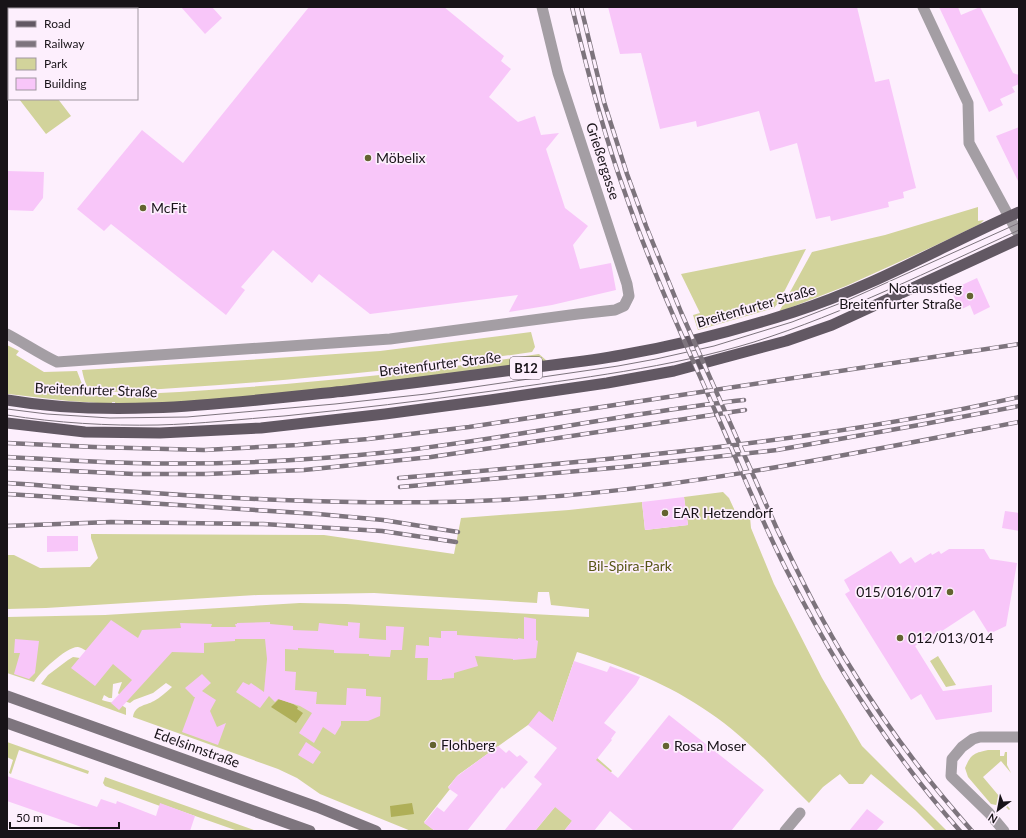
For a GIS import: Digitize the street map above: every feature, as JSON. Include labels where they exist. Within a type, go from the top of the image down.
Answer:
[{"type":"main road","name":"Breitenfurter Straße","points":[[7,400],[61,406],[112,409],[163,408],[425,382],[621,355],[725,332],[793,313],[821,303],[884,276],[1014,214]]},
{"type":"main road","name":"B12","points":[[7,423],[85,432],[160,433],[261,428],[467,403],[599,384],[674,371],[786,341],[832,325],[1019,240]]},
{"type":"main road","name":"Edelsinnstraße","points":[[7,696],[317,807],[376,831]]},
{"type":"main road","points":[[7,723],[310,831]]},
{"type":"street","name":"Grießergasse","points":[[542,7],[558,73],[628,284],[629,296],[624,306],[615,310],[607,311]]},
{"type":"street","points":[[923,7],[968,103],[970,143],[1014,214],[1019,235]]},
{"type":"street","name":"Breitenfurter Straße","points":[[7,334],[21,341],[43,356],[57,362],[390,340],[607,311]]},
{"type":"street","points":[[1004,831],[989,813],[951,776],[952,759],[962,747],[973,739],[980,737],[1019,737]]},
{"type":"street","points":[[785,831],[800,813]]},
{"type":"green space","points":[[20,100],[59,100],[71,116],[46,134]]},
{"type":"green space","points":[[978,207],[978,221],[984,220],[980,224],[846,286],[779,312],[812,252],[885,235]]},
{"type":"green space","points":[[806,249],[784,292],[784,296],[774,308],[698,330],[693,315],[700,313],[681,274]]},
{"type":"green space","points":[[531,332],[535,347],[532,352],[369,372],[259,382],[95,393],[87,387],[82,370],[380,351]]},
{"type":"green space","points":[[7,345],[19,351],[16,355],[44,372],[77,371],[85,392],[91,396],[194,391],[333,380],[457,366],[539,354],[547,361],[544,363],[214,401],[115,404],[115,402],[112,402],[112,404],[8,394]]},
{"type":"green space","name":"Bil-Spira-Park","points":[[723,492],[729,498],[735,511],[737,510],[750,517],[751,528],[774,584],[822,678],[862,746],[947,831],[936,831],[915,810],[871,774],[863,784],[849,784],[840,774],[823,787],[809,803],[737,733],[710,713],[679,693],[646,677],[577,652],[553,722],[528,725],[458,775],[448,787],[450,789],[424,822],[435,831],[411,831],[320,794],[297,778],[278,769],[133,717],[138,708],[156,700],[172,687],[166,683],[153,693],[130,703],[124,701],[118,693],[122,682],[113,684],[112,698],[104,695],[102,700],[123,706],[126,708],[126,715],[41,684],[48,675],[73,657],[80,658],[92,654],[84,649],[78,647],[67,651],[47,667],[34,682],[7,673],[7,617],[105,615],[300,603],[346,604],[589,617],[589,609],[551,605],[549,592],[538,592],[537,603],[374,593],[258,595],[7,609],[7,555],[14,555],[40,568],[90,567],[98,558],[91,534],[324,535],[454,554],[461,518],[569,510],[642,502],[645,530],[688,525],[684,497]]},
{"type":"green space","points":[[938,656],[956,685],[946,687],[930,661]]},
{"type":"green space","points":[[7,742],[89,771],[88,774],[19,750],[11,774],[9,773],[13,760],[7,757]]},
{"type":"green space","points":[[988,750],[1000,750],[1000,756],[1004,756],[1005,752],[1007,752],[1007,765],[1011,773],[1001,761],[983,777],[1010,809],[1009,810],[1006,807],[991,804],[968,777],[965,768],[971,757],[976,753]]},
{"type":"green space","points":[[596,757],[612,771],[564,831],[535,831]]},
{"type":"green space","points":[[105,777],[257,831],[238,831],[161,804],[160,806],[105,786],[103,783]]},
{"type":"shaded area","points":[[279,699],[293,704],[303,713],[296,723],[271,707]]},
{"type":"shaded area","points":[[412,803],[414,814],[391,817],[390,806]]},
{"type":"building","points":[[181,7],[212,7],[222,18],[205,34]]},
{"type":"building","name":"Möbelix","points":[[309,7],[444,7],[504,56],[501,61],[511,69],[489,97],[518,122],[535,116],[541,135],[559,133],[546,149],[565,208],[588,226],[573,245],[580,269],[611,263],[616,290],[552,305],[509,312],[518,295],[370,314],[319,274],[312,283],[273,250],[241,287],[245,290],[226,315],[111,224],[104,231],[77,209],[142,130],[183,163]]},
{"type":"building","points":[[608,7],[857,7],[875,82],[889,79],[916,188],[903,192],[904,198],[888,202],[889,207],[831,221],[830,216],[816,219],[797,143],[770,151],[759,111],[697,127],[696,121],[660,129],[641,53],[620,54]]},
{"type":"building","points":[[939,7],[958,7],[961,15],[980,7],[1013,73],[1019,75],[1019,84],[1012,87],[1015,92],[1000,99],[1003,105],[989,112]]},
{"type":"building","points":[[1019,127],[1019,183],[996,136]]},
{"type":"building","points":[[7,171],[44,172],[43,198],[33,211],[7,210]]},
{"type":"building","name":"Notausstieg Breitenfurter Straße","points":[[977,278],[990,307],[974,315],[970,305],[960,310],[951,290]]},
{"type":"building","name":"EAR Hetzendorf","points":[[684,497],[688,525],[645,530],[642,502]]},
{"type":"building","points":[[1005,511],[1019,513],[1019,531],[1002,528]]},
{"type":"building","points":[[47,536],[78,536],[78,551],[47,552]]},
{"type":"building","points":[[949,549],[984,549],[990,559],[1017,563],[1006,626],[989,634],[974,610],[942,631],[941,630],[915,646],[943,691],[992,685],[992,712],[936,720],[921,694],[911,700],[845,594],[850,591],[844,580],[891,551],[900,564],[911,557],[915,563],[931,553],[932,555],[939,551],[941,554]]},
{"type":"building","points":[[524,617],[536,619],[536,640],[538,641],[536,658],[513,660],[475,656],[478,666],[454,673],[454,678],[427,680],[428,658],[415,658],[416,645],[429,646],[429,637],[441,638],[441,631],[457,631],[457,635],[524,639]]},
{"type":"building","points":[[111,620],[138,638],[142,630],[181,628],[180,623],[212,624],[211,627],[236,627],[235,624],[237,623],[270,622],[270,624],[293,626],[293,630],[318,631],[319,623],[348,626],[348,622],[360,623],[359,638],[386,640],[386,626],[404,627],[402,650],[391,650],[390,657],[369,656],[369,654],[334,653],[334,650],[298,648],[298,650],[285,649],[285,671],[296,672],[295,690],[317,692],[316,704],[346,705],[347,688],[366,689],[366,696],[381,697],[380,716],[368,721],[341,721],[341,725],[335,735],[323,727],[314,743],[299,733],[312,713],[300,706],[278,699],[275,702],[269,696],[260,708],[236,692],[243,682],[249,685],[251,683],[264,692],[267,659],[265,639],[235,639],[235,641],[204,643],[204,653],[172,652],[119,710],[111,703],[132,680],[113,664],[95,686],[71,668]]},
{"type":"building","points":[[15,639],[39,641],[35,673],[29,679],[14,674],[20,653],[14,653]]},
{"type":"building","name":"Rosa Moser","points":[[574,661],[607,672],[610,666],[640,677],[604,723],[616,732],[611,739],[612,740],[596,760],[618,778],[669,715],[764,790],[731,831],[634,831],[610,811],[594,831],[564,831],[572,821],[555,807],[535,831],[504,831],[542,784],[534,777],[557,748],[528,725],[539,711],[553,722]]},
{"type":"building","points":[[202,674],[211,683],[202,691],[216,700],[210,711],[217,727],[226,723],[218,745],[182,732],[195,697],[185,688]]},
{"type":"building","points":[[306,742],[321,752],[313,764],[298,755]]},
{"type":"building","points":[[498,746],[506,753],[509,750],[517,757],[520,755],[528,762],[504,789],[502,787],[467,831],[435,831],[424,823],[437,807],[444,812],[458,795],[448,788],[456,777]]},
{"type":"building","points":[[7,776],[97,807],[101,799],[116,804],[117,801],[156,816],[160,803],[195,816],[190,831],[93,831],[7,801]]},
{"type":"building","points":[[867,809],[884,822],[876,831],[849,831]]},
{"type":"tram line","points":[[7,409],[47,414],[110,418],[187,417],[335,404],[426,394],[618,366],[714,346],[792,322],[846,301],[1019,223]]},
{"type":"tram line","points":[[7,415],[64,422],[120,425],[205,423],[362,408],[591,377],[657,366],[722,351],[788,331],[888,290],[1019,230]]},
{"type":"railway","points":[[572,7],[603,124],[635,221],[669,305],[768,532],[805,606],[844,674],[865,707],[910,771],[960,831]]},
{"type":"railway","points":[[581,7],[604,102],[627,174],[646,226],[681,312],[777,529],[821,617],[864,690],[908,752],[972,831]]},
{"type":"railway","points":[[7,443],[204,450],[298,445],[368,439],[469,427],[1019,344]]},
{"type":"railway","points":[[399,478],[633,457],[788,438],[865,427],[1019,397]]},
{"type":"railway","points":[[7,457],[133,463],[230,463],[326,458],[434,447],[700,405],[744,400]]},
{"type":"railway","points":[[400,487],[623,467],[777,450],[1019,406]]},
{"type":"railway","points":[[7,468],[134,474],[206,474],[304,470],[431,457],[745,410]]},
{"type":"railway","points":[[7,483],[262,499],[390,502],[454,502],[518,499],[581,494],[707,478],[832,457],[1019,422]]},
{"type":"railway","points":[[7,494],[318,514],[383,520],[458,532]]},
{"type":"railway","points":[[7,526],[111,522],[263,524],[382,531],[456,542]]},
{"type":"place","name":"Möbelix","points":[[368,158]]},
{"type":"place","name":"McFit","points":[[143,208]]},
{"type":"place","name":"Notausstieg Breitenfurter Straße","points":[[970,296]]},
{"type":"place","name":"EAR Hetzendorf","points":[[665,513]]},
{"type":"place","name":"015/016/017","points":[[950,592]]},
{"type":"place","name":"012/013/014","points":[[900,638]]},
{"type":"place","name":"Flohberg","points":[[433,745]]},
{"type":"place","name":"Rosa Moser","points":[[666,746]]}]
